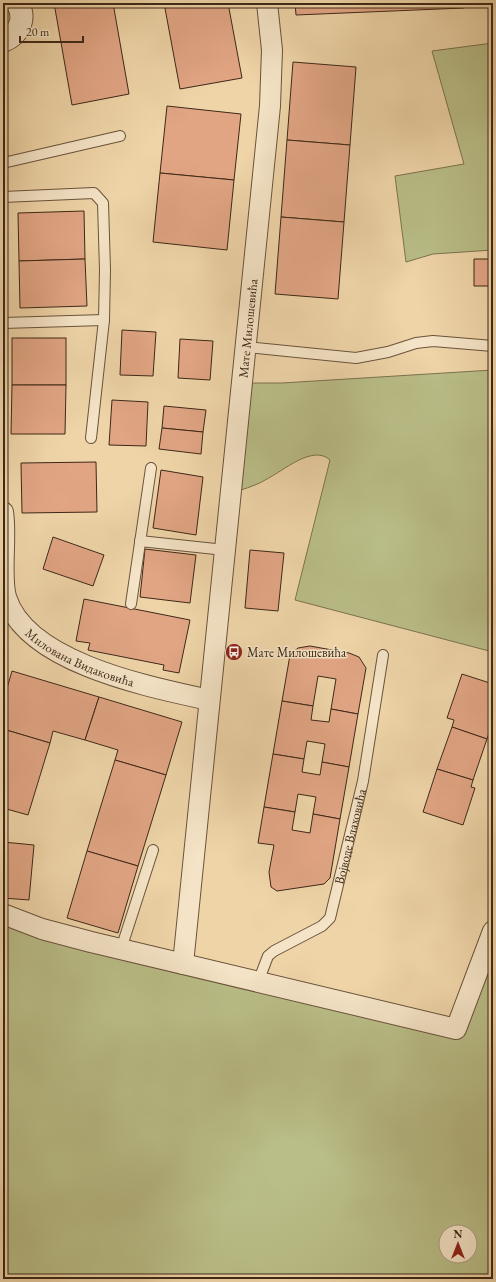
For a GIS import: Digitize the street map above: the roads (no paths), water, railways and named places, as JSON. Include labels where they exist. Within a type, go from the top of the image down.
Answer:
[{"type":"street","points":[[3,41],[15,34],[20,26],[21,14],[17,3]]},
{"type":"street","name":"Мате Милошевића","points":[[183,964],[247,347],[271,98],[272,50],[267,3]]},
{"type":"street","name":"Милована Видаковића","points":[[3,512],[5,595],[18,621],[28,631],[51,648],[90,667],[168,691],[210,700]]},
{"type":"street","points":[[3,914],[42,929],[456,1029],[493,931]]},
{"type":"lane","points":[[3,163],[120,136]]},
{"type":"lane","points":[[3,197],[94,193],[103,202],[105,270],[104,320],[91,438]]},
{"type":"lane","points":[[3,323],[104,320]]},
{"type":"lane","points":[[247,347],[356,358],[388,352],[416,343],[433,341],[493,346]]},
{"type":"lane","points":[[131,604],[151,468]]},
{"type":"lane","points":[[140,541],[225,550]]},
{"type":"lane","name":"Војводе Влаховића","points":[[258,982],[268,956],[274,951],[322,926],[330,918],[363,781],[383,655]]},
{"type":"lane","points":[[121,949],[153,850]]},
{"type":"place","name":"Мате Милошевића","points":[[234,652]]}]
